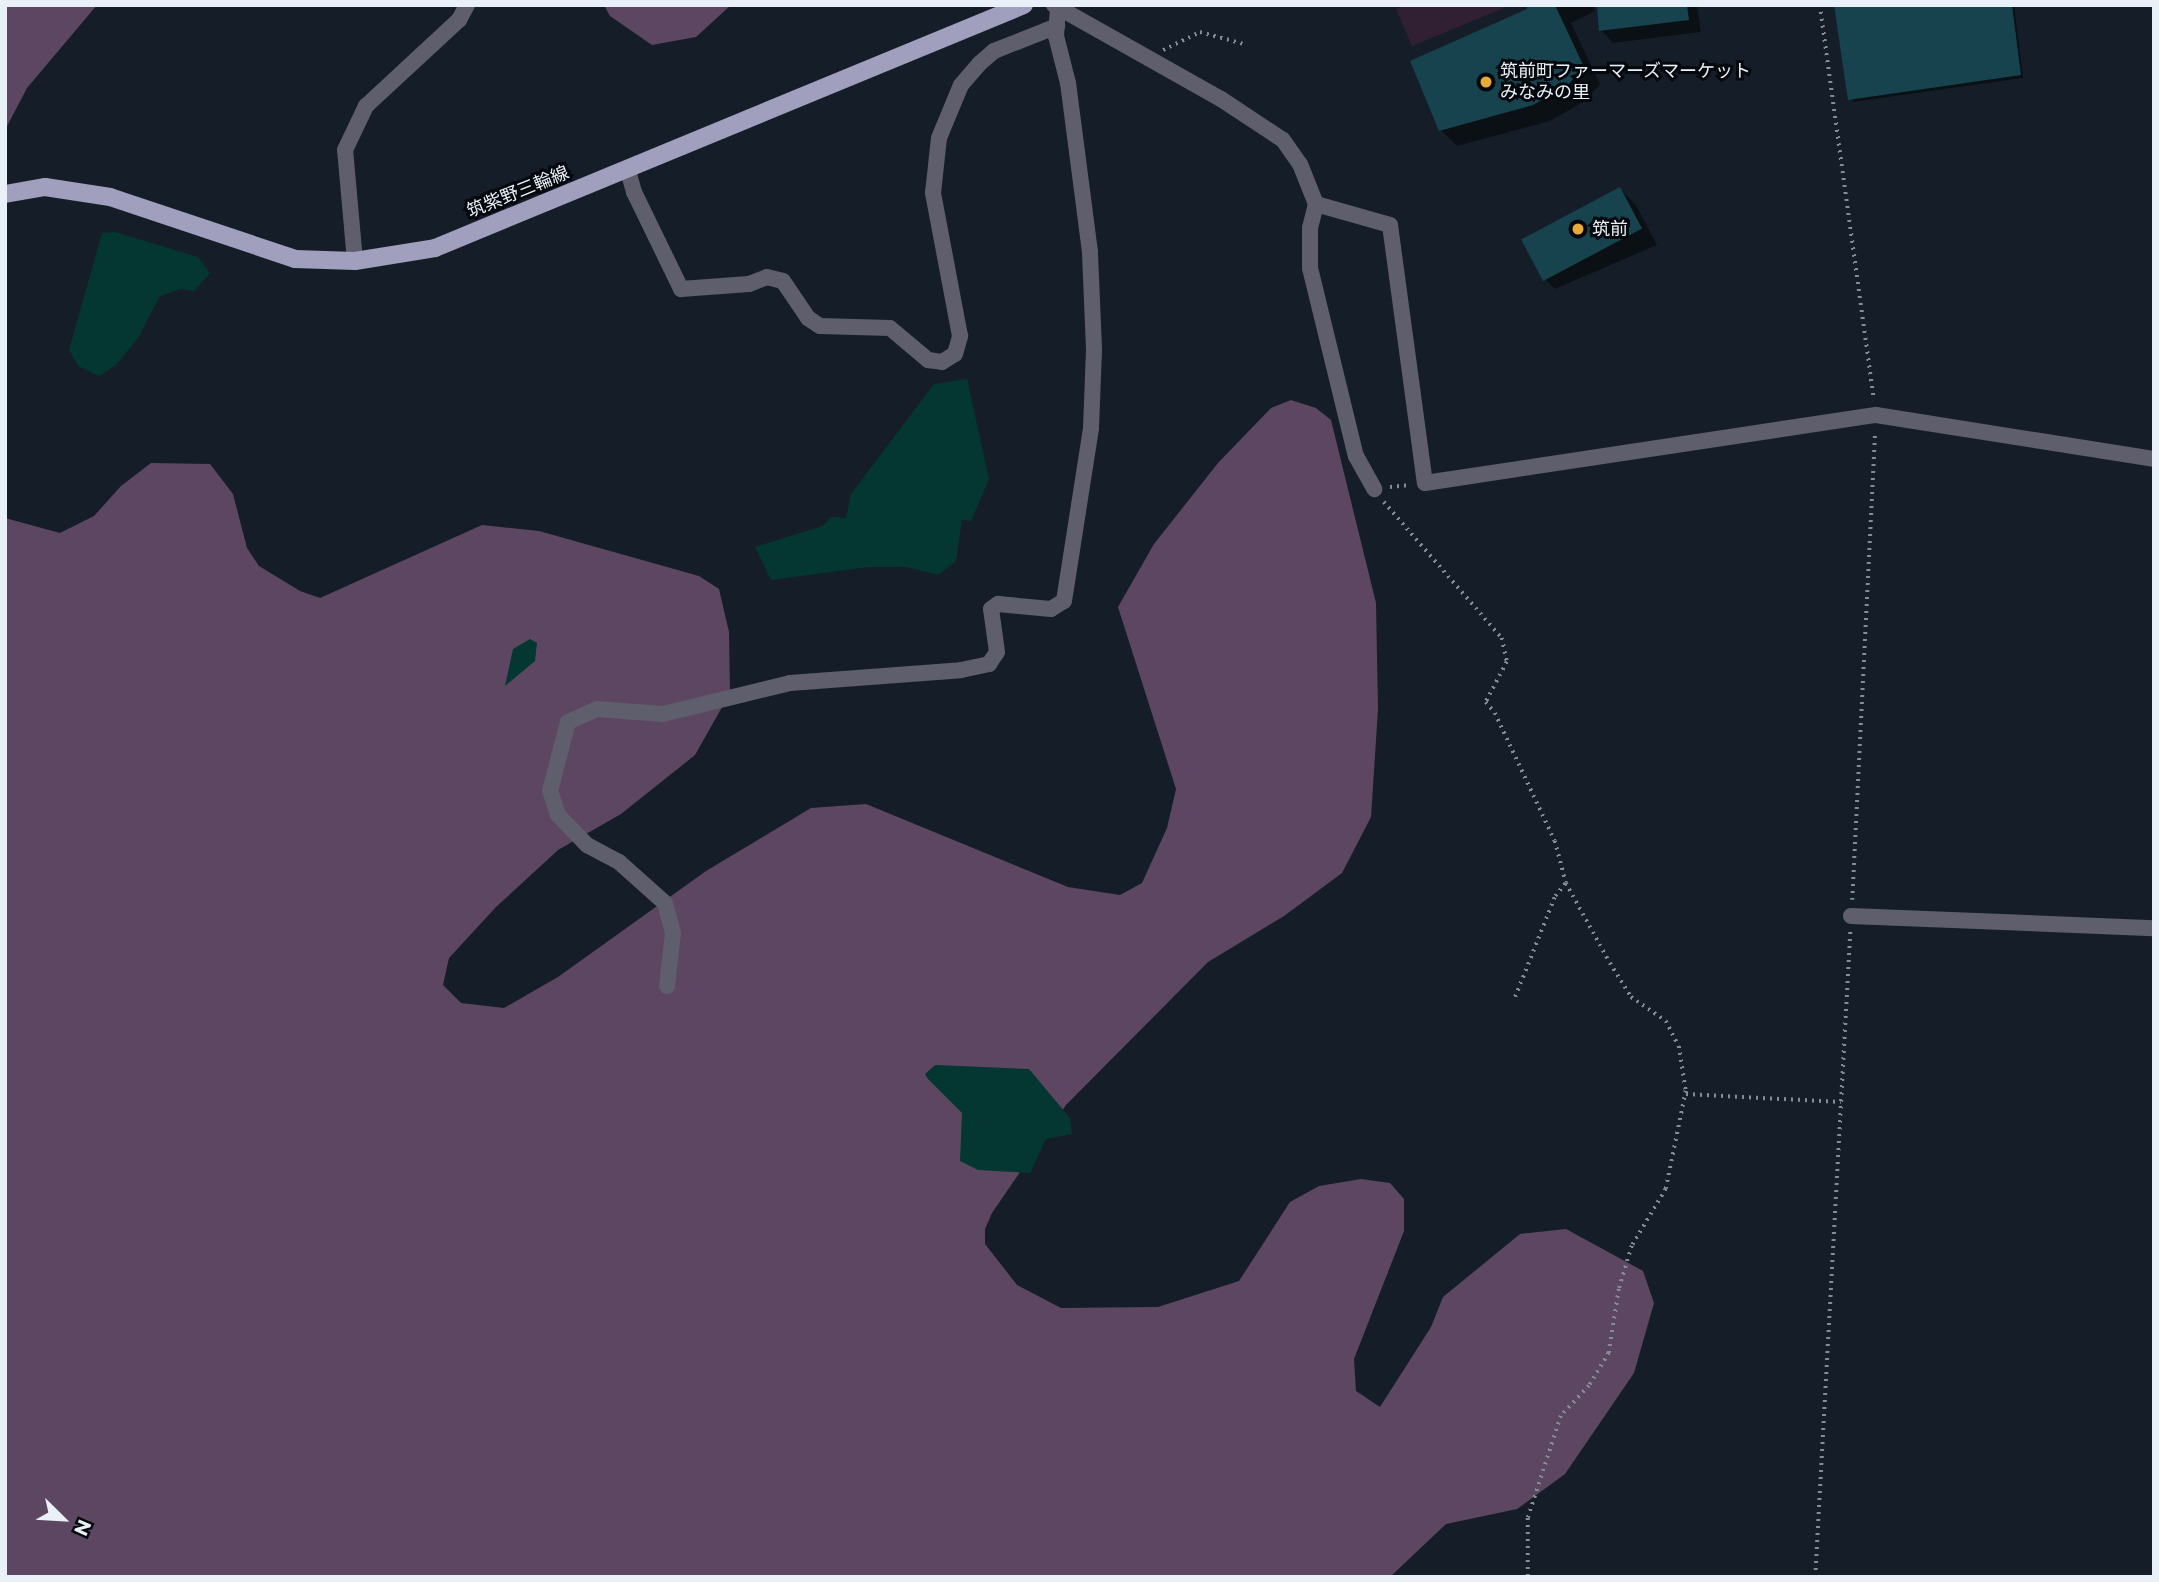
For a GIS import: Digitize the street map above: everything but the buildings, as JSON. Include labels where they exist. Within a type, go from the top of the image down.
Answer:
[{"type":"main road","name":"筑紫野三輪線","points":[[5,194],[45,187],[110,197],[295,259],[355,261],[435,248],[628,171],[1024,5]]},
{"type":"street","points":[[355,261],[345,150],[366,106],[459,20],[467,5]]},
{"type":"street","points":[[628,171],[681,289],[749,284],[767,277],[783,281],[808,318],[820,326],[890,328],[928,360],[942,362],[956,354],[960,336],[933,193],[939,138],[961,85],[979,64],[994,51],[1056,14]]},
{"type":"street","points":[[1056,14],[1152,61],[1221,99],[1283,140],[1300,164],[1316,204],[1310,228],[1310,268],[1356,456],[1374,489]]},
{"type":"street","points":[[667,986],[673,933],[665,903],[619,862],[587,845],[558,815],[550,791],[568,722],[597,709],[663,714],[790,683],[961,670],[989,664],[997,652],[991,609],[998,604],[1051,609],[1064,601],[1091,428],[1094,349],[1090,252],[1056,14]]},
{"type":"street","points":[[1316,204],[1390,225],[1425,483],[1876,415],[2154,459]]},
{"type":"street","points":[[1851,916],[2154,928]]},
{"type":"path","points":[[1815,1577],[1876,415],[1821,5]]},
{"type":"path","points":[[1152,61],[1182,37],[1200,32],[1244,44]]},
{"type":"path","points":[[1374,489],[1425,483]]},
{"type":"path","points":[[1374,489],[1502,638],[1507,662],[1486,702],[1495,713],[1555,841],[1566,883],[1631,997],[1666,1021],[1679,1046],[1686,1094],[1666,1189],[1632,1246],[1622,1278],[1609,1353],[1589,1386],[1561,1416],[1528,1518],[1528,1577]]},
{"type":"path","points":[[1515,996],[1555,895],[1566,883]]},
{"type":"path","points":[[1686,1094],[1841,1102]]},
{"type":"shaded area","points":[[5,5],[97,5],[27,88],[5,130]]},
{"type":"shaded area","points":[[604,5],[731,5],[696,37],[652,45],[610,16]]},
{"type":"shaded area","points":[[1405,5],[1503,5],[1504,8],[1412,46],[1396,9]]},
{"type":"shaded area","points":[[115,232],[198,257],[210,273],[194,291],[181,289],[160,296],[138,338],[116,365],[99,376],[78,366],[69,350],[102,233]]},
{"type":"shaded area","points":[[967,379],[989,479],[971,521],[962,520],[956,561],[938,575],[906,567],[868,567],[771,580],[755,547],[823,526],[831,517],[846,518],[851,494],[934,384]]},
{"type":"shaded area","points":[[1291,400],[1316,408],[1331,420],[1376,603],[1378,709],[1371,817],[1342,873],[1284,916],[1208,962],[1066,1105],[992,1213],[985,1229],[985,1244],[1017,1285],[1061,1308],[1158,1307],[1239,1281],[1290,1202],[1319,1186],[1361,1179],[1390,1183],[1404,1199],[1404,1231],[1354,1359],[1356,1391],[1380,1407],[1431,1327],[1443,1297],[1520,1234],[1566,1229],[1643,1271],[1654,1303],[1634,1373],[1565,1474],[1517,1509],[1446,1524],[1390,1577],[5,1577],[5,518],[60,533],[94,516],[121,486],[151,463],[210,464],[233,494],[247,548],[259,566],[300,591],[320,598],[482,525],[539,531],[699,576],[719,589],[729,632],[730,693],[695,755],[621,814],[558,850],[496,907],[449,958],[443,985],[461,1003],[504,1008],[558,977],[706,871],[811,808],[866,804],[1068,887],[1120,895],[1142,883],[1167,828],[1176,789],[1118,607],[1154,544],[1218,463],[1271,408]]},
{"type":"shaded area","points":[[530,639],[537,643],[535,661],[505,686],[513,649]]},
{"type":"shaded area","points":[[935,1065],[1029,1069],[1070,1118],[1072,1134],[1046,1139],[1030,1173],[978,1170],[960,1161],[962,1113],[925,1074]]},
{"type":"place","name":"筑前町ファーマーズマーケット みなみの里","points":[[1486,82]]},
{"type":"place","name":"筑前","points":[[1578,229]]}]
